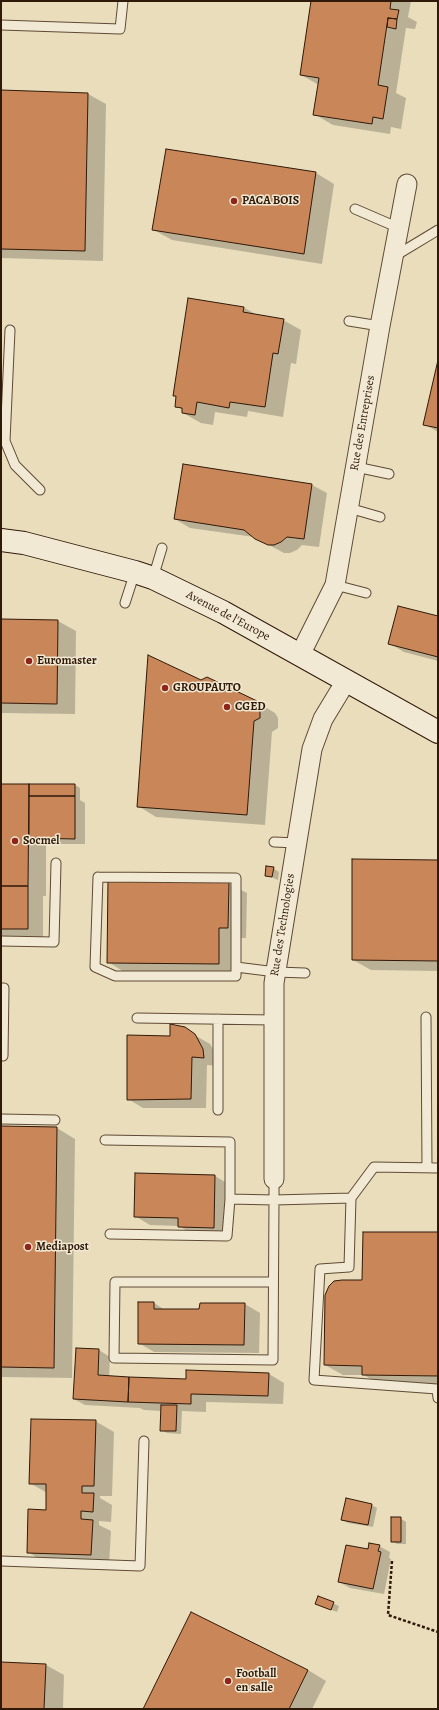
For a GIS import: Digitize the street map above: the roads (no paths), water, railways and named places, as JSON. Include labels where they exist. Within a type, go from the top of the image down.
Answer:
[{"type":"street","name":"Rue des Entreprises","points":[[300,655],[335,585],[380,326],[407,184]]},
{"type":"street","name":"Avenue de l'Europe","points":[[1,540],[24,543],[144,575],[218,609],[438,732]]},
{"type":"street","name":"Rue des Technologies","points":[[274,1179],[274,983],[312,749],[323,719],[346,681]]},
{"type":"lane","points":[[1,25],[120,29],[123,1]]},
{"type":"lane","points":[[355,209],[399,228]]},
{"type":"lane","points":[[393,256],[435,234]]},
{"type":"lane","points":[[349,321],[380,326]]},
{"type":"lane","points":[[10,330],[5,441],[15,465],[40,490]]},
{"type":"lane","points":[[356,467],[389,474]]},
{"type":"lane","points":[[349,508],[380,516]]},
{"type":"lane","points":[[125,603],[162,548]]},
{"type":"lane","points":[[335,585],[366,593]]},
{"type":"lane","points":[[274,842],[297,843]]},
{"type":"lane","points":[[1,941],[54,942],[56,863]]},
{"type":"lane","points":[[98,877],[236,878],[236,967],[236,976],[114,976],[95,967],[98,877]]},
{"type":"lane","points":[[236,967],[276,972],[305,973]]},
{"type":"lane","points":[[1,988],[4,988],[3,1056]]},
{"type":"lane","points":[[426,1017],[427,1168]]},
{"type":"lane","points":[[137,1018],[274,1020]]},
{"type":"lane","points":[[218,1019],[218,1110]]},
{"type":"lane","points":[[1,1118],[55,1120]]},
{"type":"lane","points":[[105,1140],[230,1142],[230,1199],[228,1236],[110,1234]]},
{"type":"lane","points":[[438,1168],[374,1167],[351,1198],[349,1267],[320,1269],[314,1380],[437,1389],[438,1398]]},
{"type":"lane","points":[[273,1282],[115,1282],[114,1358],[273,1360],[274,1179]]},
{"type":"lane","points":[[230,1199],[274,1200],[351,1198]]},
{"type":"lane","points":[[1,1561],[140,1566],[144,1441]]},
{"type":"place","name":"PACA BOIS","points":[[234,201]]},
{"type":"place","name":"Euromaster","points":[[29,661]]},
{"type":"place","name":"GROUPAUTO","points":[[165,688]]},
{"type":"place","name":"CGED","points":[[227,707]]},
{"type":"place","name":"Socmel","points":[[15,841]]},
{"type":"place","name":"Mediapost","points":[[28,1247]]},
{"type":"place","name":"Football en salle","points":[[228,1681]]}]
